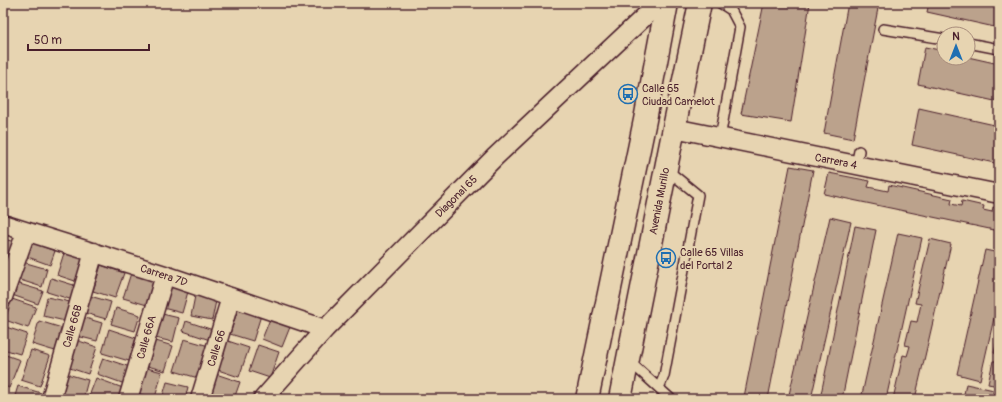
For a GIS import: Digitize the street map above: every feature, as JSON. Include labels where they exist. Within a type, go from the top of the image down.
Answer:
[{"type":"main road","points":[[587,399],[645,120],[667,3]]},
{"type":"main road","name":"Avenida Murillo","points":[[621,399],[700,3]]},
{"type":"street","name":"Diagonal 65","points":[[263,399],[325,329],[496,156],[659,3]]},
{"type":"street","name":"Carrera 4","points":[[674,128],[720,138],[858,158],[999,194]]},
{"type":"street","name":"Carrera 7D","points":[[3,224],[94,252],[325,329]]},
{"type":"street","points":[[3,298],[26,232]]},
{"type":"street","name":"Calle 66B","points":[[51,399],[94,252]]},
{"type":"street","name":"Calle 66A","points":[[128,399],[164,275]]},
{"type":"street","name":"Calle 66","points":[[200,399],[231,297]]},
{"type":"lane","points":[[720,3],[731,10],[740,27],[720,138]]},
{"type":"lane","points":[[883,29],[936,38]]},
{"type":"lane","points":[[976,45],[999,49]]},
{"type":"lane","points":[[659,388],[664,376],[698,195],[666,168]]},
{"type":"lane","points":[[628,360],[671,399]]},
{"type":"building","points":[[764,3],[810,3],[791,122],[741,114]]},
{"type":"building","points":[[848,3],[879,3],[853,139],[824,133]]},
{"type":"building","points":[[929,3],[999,3],[999,28],[927,12]]},
{"type":"building","points":[[925,47],[936,49],[936,66],[976,66],[976,59],[999,64],[999,102],[918,84]]},
{"type":"building","points":[[919,108],[999,126],[999,164],[912,145]]},
{"type":"building","points":[[790,166],[813,170],[768,399],[755,399],[744,397]]},
{"type":"building","points":[[829,173],[870,181],[868,187],[888,191],[889,185],[952,199],[951,204],[961,206],[962,201],[984,206],[983,210],[992,212],[993,207],[999,209],[999,231],[824,194]]},
{"type":"building","points":[[830,217],[851,222],[811,399],[788,399]]},
{"type":"building","points":[[855,226],[876,230],[842,399],[820,399]]},
{"type":"building","points":[[898,233],[922,238],[886,399],[861,399]]},
{"type":"building","points":[[3,239],[16,242],[3,270]]},
{"type":"building","points":[[930,239],[951,244],[915,399],[893,399],[903,355],[907,356],[910,346],[905,345],[911,321],[917,322],[921,304],[915,303]]},
{"type":"building","points":[[30,242],[55,251],[50,265],[25,256]]},
{"type":"building","points":[[985,250],[999,253],[999,296],[980,380],[957,374]]},
{"type":"building","points":[[64,253],[86,260],[78,282],[57,275]]},
{"type":"building","points":[[23,262],[47,269],[42,287],[17,279]]},
{"type":"building","points":[[101,265],[124,273],[115,298],[93,291]]},
{"type":"building","points":[[131,273],[155,280],[147,305],[123,298]]},
{"type":"building","points":[[51,278],[80,287],[76,301],[47,292]]},
{"type":"building","points":[[171,282],[189,288],[182,313],[163,308]]},
{"type":"building","points":[[16,283],[43,291],[38,304],[12,295]]},
{"type":"building","points":[[196,291],[217,296],[212,320],[191,316]]},
{"type":"building","points":[[90,296],[111,302],[106,319],[85,313]]},
{"type":"building","points":[[47,297],[70,302],[65,321],[43,316]]},
{"type":"building","points":[[12,299],[36,307],[28,328],[5,320]]},
{"type":"building","points":[[239,305],[262,312],[253,341],[230,334]]},
{"type":"building","points":[[116,308],[140,315],[135,331],[111,324]]},
{"type":"building","points":[[158,313],[179,318],[173,342],[151,337]]},
{"type":"building","points":[[272,314],[292,322],[282,347],[262,339]]},
{"type":"building","points":[[82,317],[102,323],[97,341],[77,336]]},
{"type":"building","points":[[39,321],[62,328],[55,351],[32,344]]},
{"type":"building","points":[[186,321],[216,331],[213,341],[183,331]]},
{"type":"building","points":[[3,326],[27,334],[20,354],[3,349]]},
{"type":"building","points":[[109,329],[136,338],[129,361],[102,353]]},
{"type":"building","points":[[149,339],[173,346],[165,371],[141,364]]},
{"type":"building","points":[[184,339],[209,346],[198,378],[174,371]]},
{"type":"building","points":[[76,340],[97,347],[88,374],[67,367]]},
{"type":"building","points":[[225,340],[249,348],[239,377],[215,369]]},
{"type":"building","points":[[997,340],[999,340],[999,386],[988,384],[993,361],[996,361],[998,354],[994,353]]},
{"type":"building","points":[[258,345],[279,352],[270,378],[249,371]]},
{"type":"building","points":[[31,350],[50,356],[40,386],[21,380]]},
{"type":"building","points":[[3,354],[20,360],[9,388],[3,385]]},
{"type":"building","points":[[103,358],[130,367],[125,384],[97,374]]},
{"type":"building","points":[[143,367],[162,372],[155,398],[136,393]]},
{"type":"building","points":[[213,373],[240,382],[234,399],[205,399]]},
{"type":"building","points":[[67,374],[88,380],[83,399],[66,399],[60,397]]},
{"type":"building","points":[[96,378],[123,388],[119,399],[88,399]]},
{"type":"building","points":[[167,382],[188,387],[185,399],[162,399]]},
{"type":"building","points":[[966,384],[994,390],[992,399],[963,399]]},
{"type":"building","points":[[18,386],[41,393],[39,399],[14,399]]},
{"type":"place","name":"Calle 65 Ciudad Camelot","points":[[628,94]]},
{"type":"place","name":"Calle 65 Villas del Portal 2","points":[[666,258]]}]
